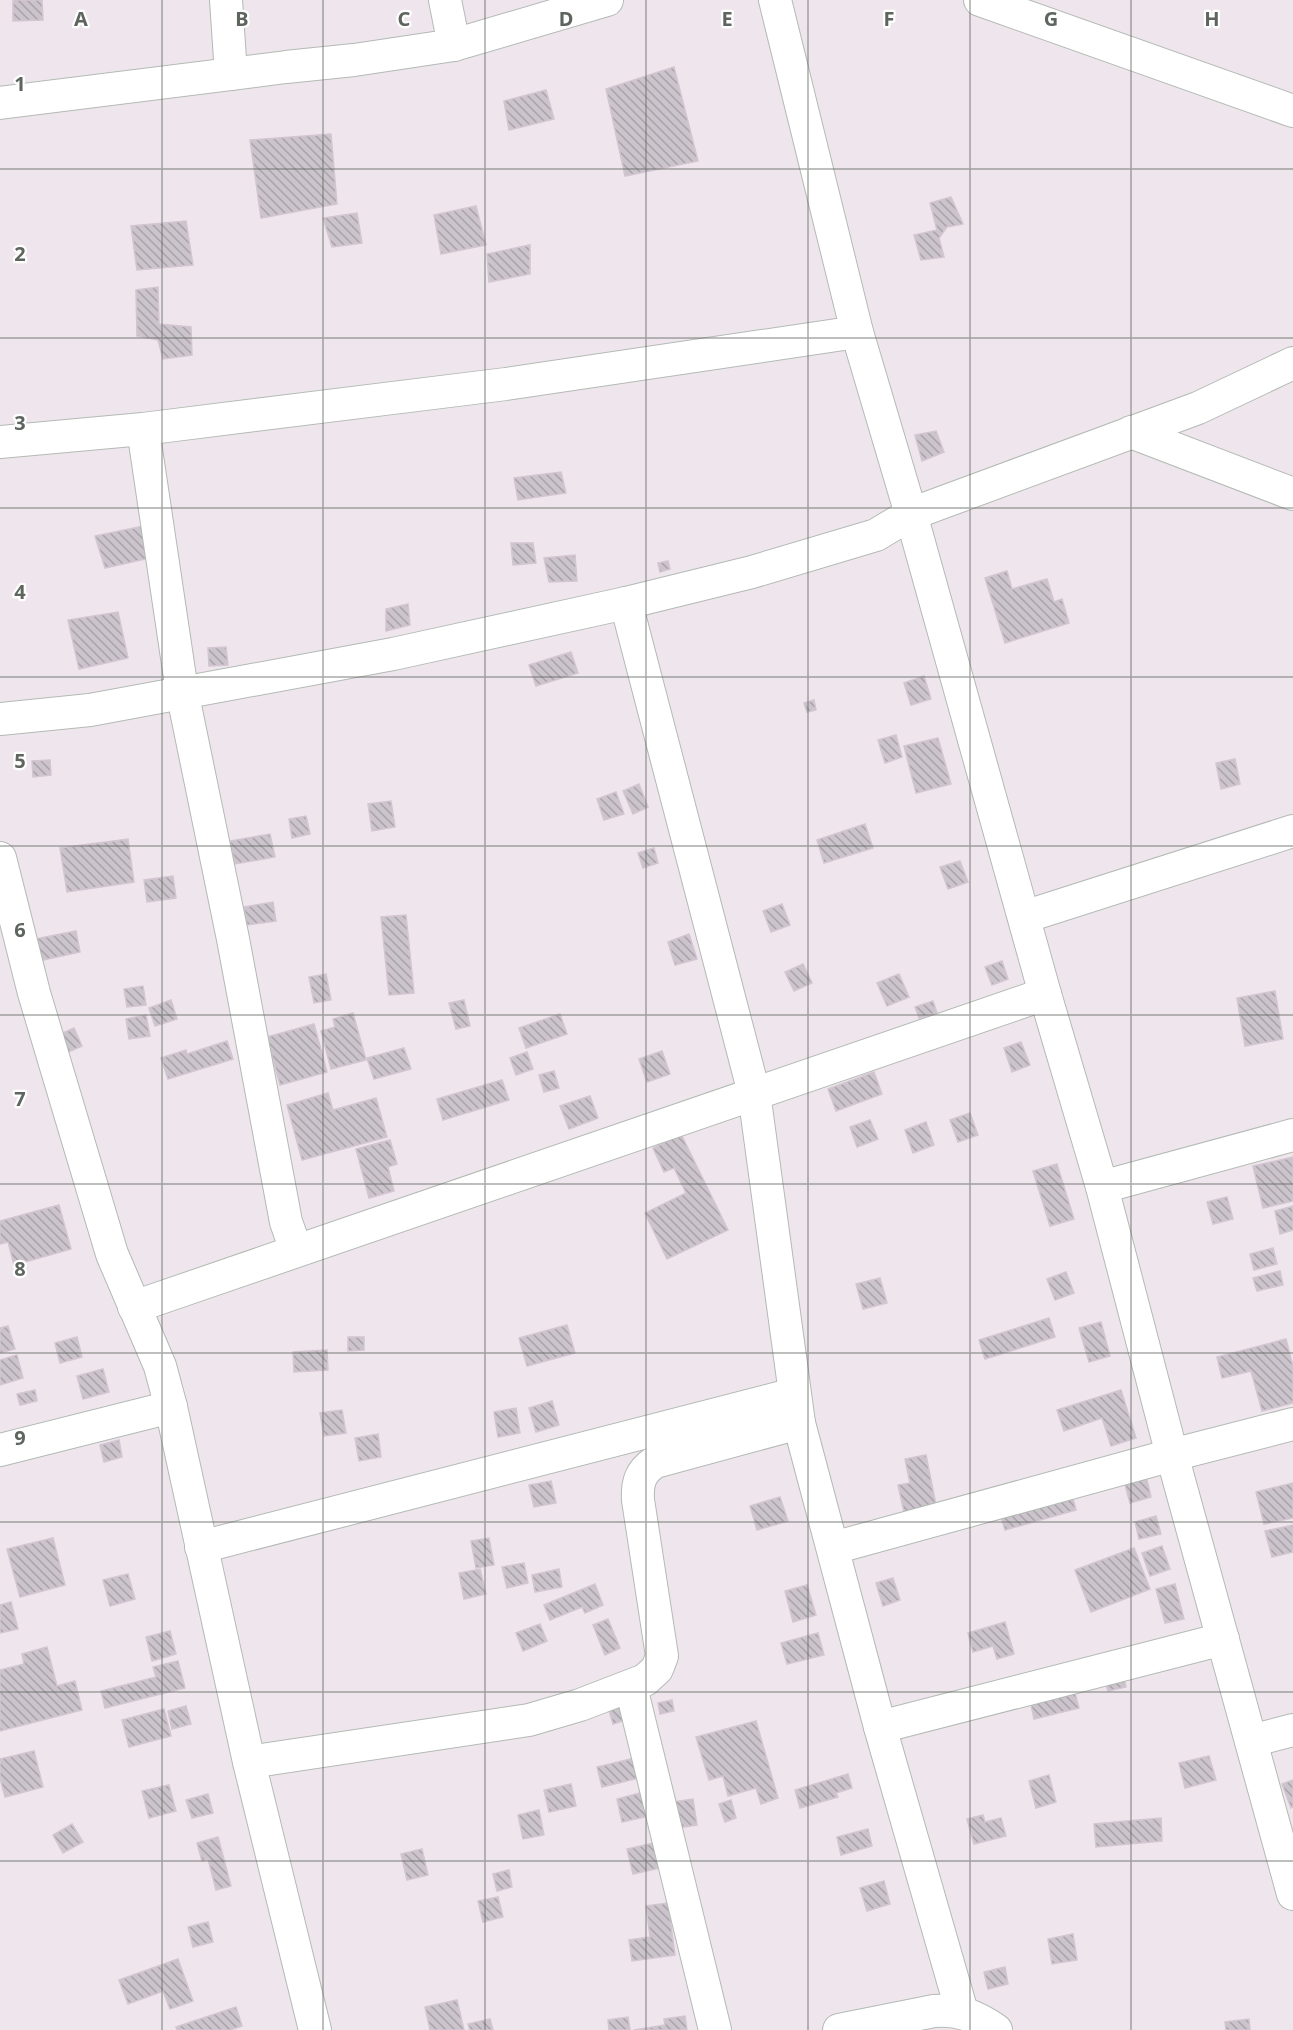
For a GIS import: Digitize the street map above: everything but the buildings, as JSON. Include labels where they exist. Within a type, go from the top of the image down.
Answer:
[{"type":"street","points":[[226,0],[231,74]]},
{"type":"street","points":[[445,0],[454,45]]},
{"type":"street","points":[[0,103],[354,60],[454,45],[607,0]]},
{"type":"street","points":[[775,0],[857,332],[911,514],[1044,994],[1102,1187],[1172,1455],[1293,1894]]},
{"type":"street","points":[[980,0],[1293,111]]},
{"type":"street","points":[[0,442],[143,429],[506,384],[857,332]]},
{"type":"street","points":[[0,719],[90,710],[182,691],[393,654],[626,603],[752,572],[876,535],[911,514],[1198,408],[1293,363]]},
{"type":"street","points":[[143,429],[182,691],[233,939],[286,1222],[296,1250]]},
{"type":"street","points":[[1131,432],[1293,494]]},
{"type":"street","points":[[626,603],[754,1093],[796,1408],[880,1727],[962,2012]]},
{"type":"street","points":[[1024,917],[1293,831]]},
{"type":"street","points":[[0,858],[34,993],[112,1254],[160,1366],[249,1762],[315,2030]]},
{"type":"street","points":[[134,1307],[1044,994]]},
{"type":"street","points":[[1102,1187],[1293,1135]]},
{"type":"street","points":[[0,1450],[171,1407]]},
{"type":"street","points":[[201,1547],[796,1408]]},
{"type":"street","points":[[249,1762],[529,1720],[580,1705],[645,1680],[657,1669],[662,1656],[638,1500],[637,1488],[640,1477],[647,1467],[655,1462],[796,1408]]},
{"type":"street","points":[[833,1548],[1293,1424]]},
{"type":"street","points":[[880,1727],[1223,1639]]},
{"type":"street","points":[[631,1687],[715,2030]]},
{"type":"street","points":[[1251,1741],[1293,1730]]},
{"type":"street","points":[[839,2030],[934,2011],[962,2012],[996,2030]]}]
